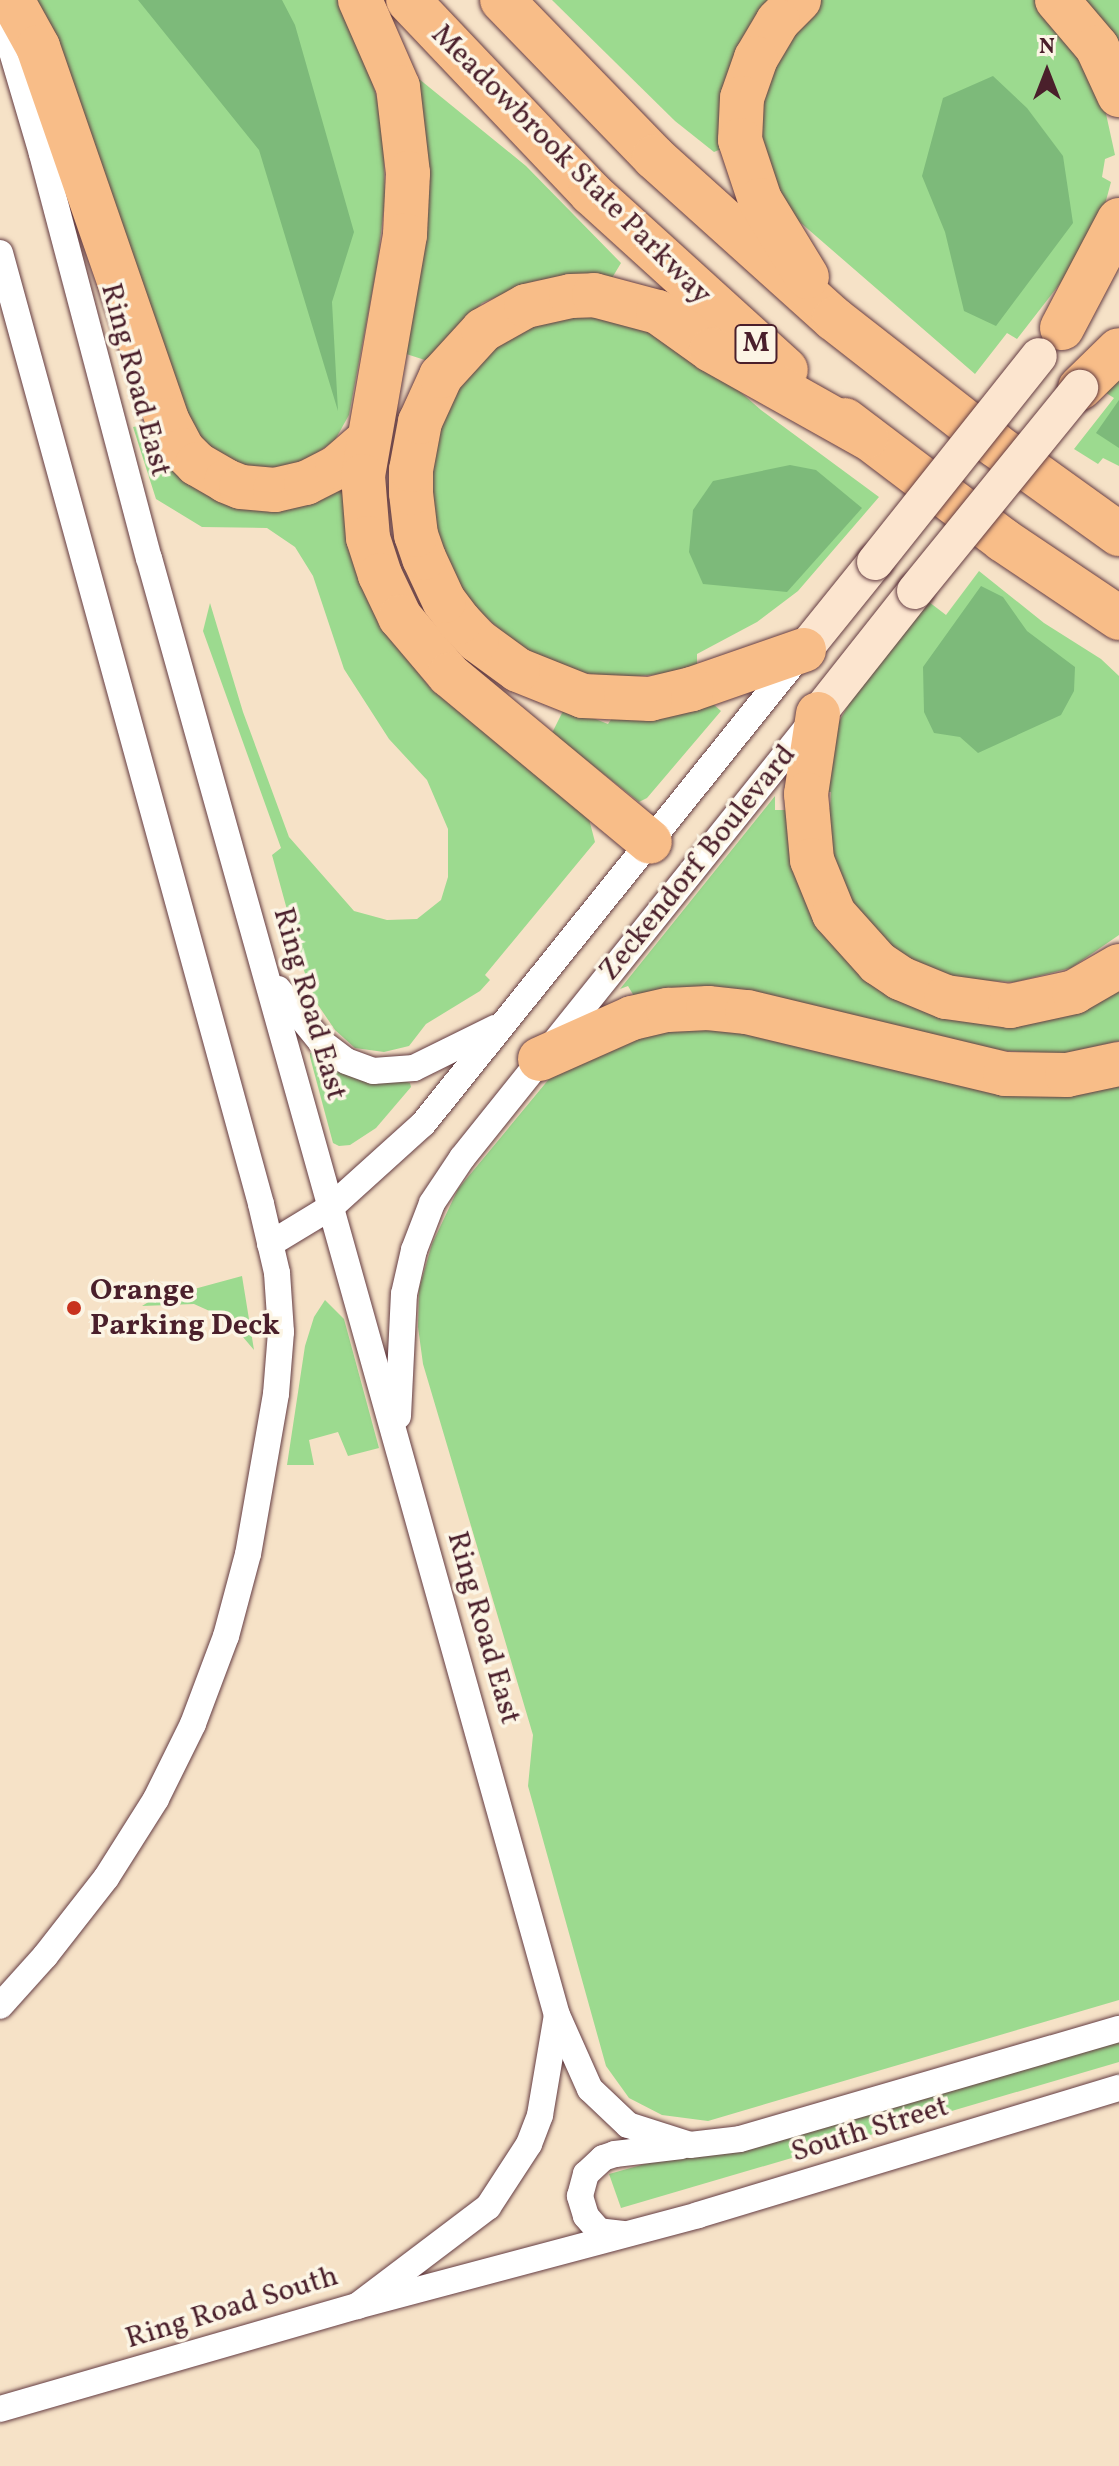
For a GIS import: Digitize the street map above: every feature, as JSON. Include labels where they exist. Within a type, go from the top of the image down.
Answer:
[{"type":"highway","points":[[12,0],[38,47],[159,400],[183,450],[197,464],[226,481],[241,487],[275,490],[306,483],[337,467],[367,441]]},
{"type":"highway","points":[[360,0],[398,87],[408,173],[405,235],[363,476],[368,538],[388,596],[413,636],[449,675],[650,842]]},
{"type":"highway","name":"Meadowbrook State Parkway","points":[[408,0],[614,215],[717,310],[866,437],[1119,618]]},
{"type":"highway","name":"M","points":[[502,0],[654,157],[834,319],[1047,484],[1119,534]]},
{"type":"highway","points":[[799,0],[778,21],[756,58],[742,98],[740,140],[750,178],[760,200],[834,319]]},
{"type":"highway","points":[[1057,0],[1097,47],[1119,95]]},
{"type":"highway","points":[[1050,342],[1119,220]]},
{"type":"highway","points":[[804,650],[692,689],[650,699],[583,696],[518,670],[477,640],[460,622],[444,601],[424,558],[416,535],[411,493],[411,470],[420,422],[437,382],[466,345],[483,330],[526,306],[571,296],[594,295],[658,312],[711,350],[866,437]]},
{"type":"highway","points":[[1080,388],[1119,350]]},
{"type":"highway","points":[[1047,484],[1119,516]]},
{"type":"highway","points":[[1056,575],[1119,648]]},
{"type":"highway","points":[[818,714],[806,794],[812,860],[834,914],[878,963],[900,978],[946,997],[1010,1006],[1074,992],[1119,966]]},
{"type":"highway","points":[[540,1059],[632,1018],[668,1010],[708,1008],[747,1012],[1005,1074],[1067,1075],[1119,1064]]},
{"type":"main road","name":"Zeckendorf Boulevard","points":[[804,650],[1050,342],[1119,263]]},
{"type":"main road","name":"Zeckendorf Boulevard","points":[[818,714],[1119,337]]},
{"type":"street","name":"Ring Road East","points":[[0,11],[42,154],[146,547],[557,2015]]},
{"type":"street","points":[[0,253],[270,1244],[281,1303],[276,1394],[248,1554],[226,1636],[198,1712],[173,1766],[130,1842],[75,1919],[0,2006]]},
{"type":"street","name":"Zeckendorf Boulevard","points":[[270,1244],[331,1207],[423,1124],[804,650]]},
{"type":"street","name":"Zeckendorf Boulevard","points":[[397,1440],[404,1294],[422,1224],[454,1169],[818,714]]},
{"type":"street","points":[[268,976],[321,1042],[358,1067],[373,1071],[414,1068],[505,1023]]},
{"type":"street","name":"South Street","points":[[557,2015],[590,2089],[628,2125],[690,2145]]},
{"type":"street","name":"Ring Road South","points":[[0,2409],[357,2306],[488,2207],[529,2144],[540,2115],[557,2015]]},
{"type":"street","name":"South Street","points":[[639,2232],[607,2234],[592,2224],[580,2196],[586,2174],[603,2158],[740,2139],[1119,2029]]},
{"type":"street","name":"South Street","points":[[357,2306],[639,2232],[1119,2088]]},
{"type":"green space","points":[[36,0],[339,0],[361,44],[383,119],[385,199],[377,266],[349,415],[335,440],[309,459],[278,471],[244,470],[191,434]]},
{"type":"green space","points":[[138,0],[282,0],[295,25],[354,232],[332,302],[338,411],[259,150]]},
{"type":"green space","points":[[552,0],[769,0],[726,147],[714,152],[675,121]]},
{"type":"green space","points":[[818,0],[1036,0],[1101,91],[1115,155],[1105,159],[1102,177],[1111,182],[1104,208],[1076,263],[1017,339],[1007,333],[975,374],[794,217],[762,168],[755,111],[767,61]]},
{"type":"green space","points":[[1084,0],[1119,0],[1119,48]]},
{"type":"green space","points":[[408,70],[526,166],[621,263],[612,278],[583,275],[535,281],[482,303],[428,361],[397,351]]},
{"type":"green space","points":[[993,76],[1027,108],[1063,156],[1073,223],[996,326],[964,311],[945,232],[922,176],[943,98]]},
{"type":"green space","points":[[562,307],[666,327],[761,410],[879,497],[798,591],[757,622],[697,654],[697,665],[662,674],[617,678],[573,671],[518,646],[469,602],[439,551],[424,491],[428,439],[477,351]]},
{"type":"green space","points":[[1119,365],[1119,466],[1103,458],[1098,464],[1074,449],[1114,398],[1100,389]]},
{"type":"green space","points":[[1119,400],[1119,448],[1096,433]]},
{"type":"green space","points":[[153,423],[169,455],[341,481],[385,630],[431,689],[588,815],[595,842],[485,975],[490,980],[480,991],[426,1024],[409,1046],[384,1052],[355,1048],[335,1030],[316,1002],[303,968],[272,855],[281,848],[203,631],[210,603],[243,712],[289,837],[354,911],[387,920],[417,919],[441,900],[448,877],[448,829],[427,780],[389,739],[344,669],[313,576],[295,547],[267,528],[202,527],[156,499],[133,427]]},
{"type":"green space","points":[[790,465],[816,470],[862,508],[787,592],[703,584],[689,552],[693,510],[713,481]]},
{"type":"green space","points":[[979,571],[1044,623],[1101,659],[1119,676],[1119,935],[1071,968],[1015,982],[947,979],[894,955],[853,913],[818,810],[830,808],[831,792],[819,792],[837,725],[854,695],[929,602],[946,615]]},
{"type":"green space","points":[[981,586],[1003,597],[1027,631],[1075,667],[1074,691],[1061,715],[978,753],[960,737],[934,733],[924,712],[923,667]]},
{"type":"green space","points":[[713,704],[721,711],[647,798],[639,802],[552,733],[565,707],[608,724],[616,712]]},
{"type":"green space","points":[[775,796],[775,810],[788,810],[789,841],[929,1003],[1119,974],[1119,1041],[1061,1054],[992,1050],[634,996],[628,986],[620,989]]},
{"type":"green space","points":[[672,1020],[1119,1073],[1119,2000],[708,2121],[662,2115],[629,2098],[606,2066],[528,1786],[533,1735],[423,1364],[418,1327],[419,1289],[432,1244],[458,1189],[549,1079]]},
{"type":"green space","points":[[310,1053],[410,1083],[411,1087],[376,1128],[350,1145],[339,1146],[333,1143],[310,1057]]},
{"type":"green space","points":[[242,1276],[254,1350],[237,1330],[214,1313],[194,1304],[142,1306],[150,1301]]},
{"type":"green space","points":[[325,1300],[344,1319],[379,1448],[348,1456],[338,1432],[309,1440],[314,1465],[287,1465],[305,1346],[314,1317]]},
{"type":"green space","points":[[1119,2032],[1119,2062],[621,2208],[609,2174]]},
{"type":"place","name":"Orange Parking Deck","points":[[74,1308]]}]
